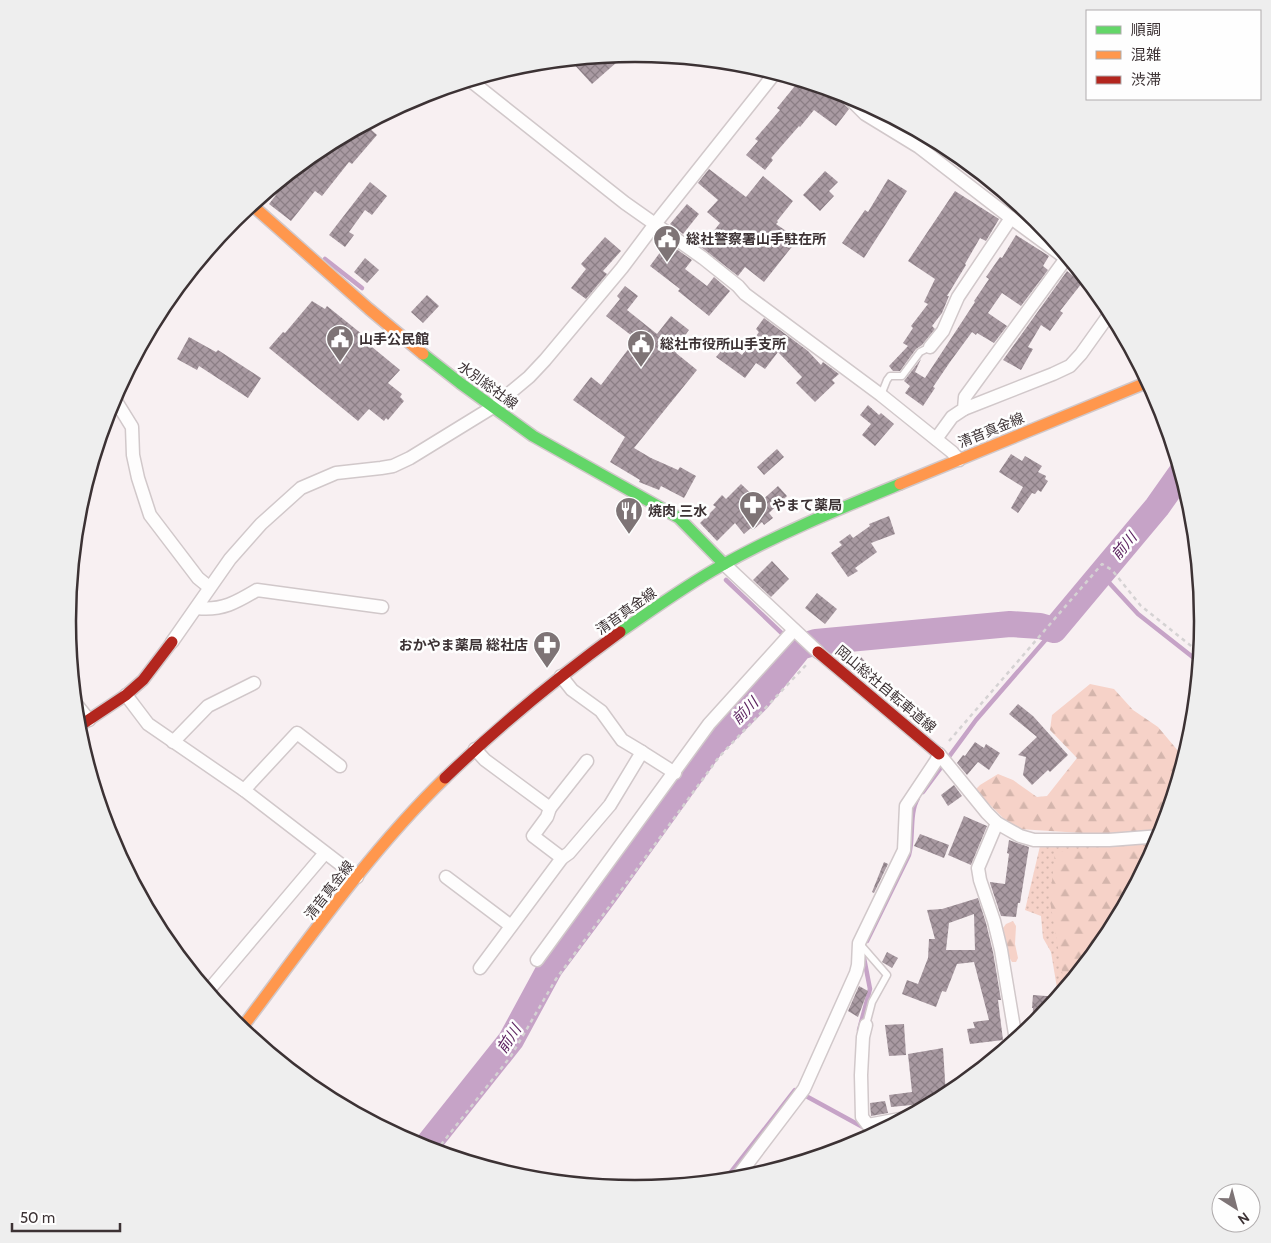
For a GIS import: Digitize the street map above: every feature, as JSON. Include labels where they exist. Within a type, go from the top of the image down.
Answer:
[{"type":"main road","name":"水別総社線","points":[[257,210],[397,334],[462,386],[563,454],[578,460],[679,518],[724,564]]},
{"type":"main road","name":"清音真金線","points":[[247,1023],[357,877],[414,811],[475,749],[537,694],[645,615],[724,564],[828,514],[1142,385]]},
{"type":"main road","points":[[86,722],[143,680],[172,642]]},
{"type":"main road","name":"岡山総社自転車道線","points":[[812,647],[944,759]]},
{"type":"street","points":[[172,642],[230,559],[261,524],[301,488],[336,473],[393,466],[410,458],[493,407],[516,388],[545,360],[622,268],[770,79]]},
{"type":"street","points":[[477,86],[625,203],[703,258],[738,286],[745,294],[881,395],[959,460]]},
{"type":"street","points":[[863,111],[919,148],[1049,246]]},
{"type":"street","points":[[930,347],[943,331],[958,298],[1010,218]]},
{"type":"street","points":[[964,409],[965,397],[1065,264]]},
{"type":"street","points":[[936,439],[952,416],[964,409],[1070,366],[1106,320]]},
{"type":"street","points":[[120,407],[132,426],[133,456],[150,515],[198,578],[209,587]]},
{"type":"street","points":[[724,564],[790,635],[812,647]]},
{"type":"street","points":[[197,608],[232,604],[257,590],[382,607]]},
{"type":"street","points":[[537,960],[709,724],[790,635]]},
{"type":"street","points":[[561,676],[572,690],[601,711],[622,740],[675,773]]},
{"type":"street","points":[[173,742],[208,706],[254,683]]},
{"type":"street","points":[[126,694],[148,724],[244,790],[357,877]]},
{"type":"street","points":[[84,714],[89,720]]},
{"type":"street","points":[[244,790],[298,732],[340,766]]},
{"type":"street","points":[[475,749],[485,760],[550,808]]},
{"type":"street","points":[[480,968],[562,858],[570,853],[610,805],[642,752]]},
{"type":"street","points":[[742,1170],[801,1093],[856,973],[859,943],[904,850],[906,806],[936,761],[944,759],[997,823],[1007,830],[1034,840],[1110,840],[1151,837]]},
{"type":"street","points":[[562,858],[533,836],[550,808],[587,761]]},
{"type":"street","points":[[997,823],[978,868],[1001,950],[1015,1032]]},
{"type":"street","points":[[212,986],[324,853]]},
{"type":"street","points":[[446,878],[511,926]]},
{"type":"street","points":[[866,1025],[863,1037],[861,1075],[862,1117],[868,1125],[885,1122]]},
{"type":"lane","points":[[881,395],[890,376],[902,376],[920,352],[930,347]]},
{"type":"lane","points":[[859,943],[887,975],[872,1002],[866,1025]]},
{"type":"path","name":"岡山総社自転車道線","points":[[944,759],[1050,624],[1102,564],[1112,570],[1141,606],[1193,648]]},
{"type":"path","name":"岡山総社自転車道線","points":[[441,1145],[511,1056],[556,979],[719,758],[812,647]]},
{"type":"green space","points":[[1090,684],[1114,689],[1133,710],[1158,727],[1179,752],[1165,801],[1154,831],[1097,834],[1019,829],[1004,819],[975,790],[998,774],[1013,780],[1037,797],[1047,796],[1077,758],[1050,730],[1052,715]]},
{"type":"green space","points":[[1137,841],[1117,906],[1079,962],[1057,988],[1051,952],[1043,938],[1041,916],[1025,910],[1040,846],[1076,846]]},
{"type":"green space","points":[[1149,842],[1120,901],[1079,962],[1064,981],[1050,901],[1055,852]]},
{"type":"green space","points":[[1013,921],[1016,926],[1015,944],[1018,958],[1016,962],[1012,962],[1009,957],[1003,928],[1006,924]]},
{"type":"building","points":[[616,63],[592,84],[575,66]]},
{"type":"building","points":[[795,86],[843,103],[849,109],[836,126],[814,110],[771,158],[773,160],[765,170],[746,155],[758,141],[755,139],[780,110],[777,108]]},
{"type":"building","points":[[371,129],[377,135],[352,164],[349,162],[322,196],[315,191],[291,221],[269,204],[279,192],[295,178],[356,137]]},
{"type":"building","points":[[709,169],[746,197],[763,176],[793,201],[776,224],[798,239],[764,282],[745,267],[738,276],[701,247],[720,223],[707,212],[718,200],[698,183]]},
{"type":"building","points":[[825,171],[838,182],[829,191],[834,196],[820,211],[803,195]]},
{"type":"building","points":[[888,179],[907,191],[864,258],[842,243],[865,210],[868,212]]},
{"type":"building","points":[[370,182],[387,196],[372,215],[365,210],[349,232],[354,235],[345,247],[329,235]]},
{"type":"building","points":[[955,191],[999,219],[986,241],[980,238],[947,296],[949,296],[942,313],[932,326],[935,329],[922,345],[916,349],[900,371],[893,371],[889,366],[908,346],[903,343],[913,328],[911,326],[928,304],[924,302],[935,279],[908,261]]},
{"type":"building","points":[[687,204],[699,214],[683,234],[670,224]]},
{"type":"building","points":[[1016,235],[1049,256],[1043,266],[1048,270],[1021,306],[1002,293],[988,313],[1007,326],[994,343],[972,332],[933,387],[935,388],[923,406],[905,393],[910,386],[904,381],[921,359],[915,372],[925,378],[989,279],[986,277],[1000,257],[1002,258]]},
{"type":"building","points":[[605,237],[621,251],[603,271],[607,274],[586,299],[571,288],[586,269],[581,264]]},
{"type":"building","points":[[662,239],[692,260],[685,269],[707,286],[714,277],[730,291],[709,316],[678,291],[680,289],[650,266],[664,247],[659,242]]},
{"type":"building","points":[[365,258],[379,270],[367,283],[354,272]]},
{"type":"building","points":[[1067,271],[1078,280],[1081,284],[1060,311],[1063,313],[1050,331],[1041,325],[1028,347],[1033,349],[1021,370],[1003,360]]},
{"type":"building","points":[[625,286],[638,296],[627,310],[657,334],[671,316],[689,330],[675,349],[676,353],[697,370],[634,448],[651,458],[678,470],[680,467],[696,476],[684,498],[661,486],[659,490],[639,482],[640,480],[610,462],[625,437],[573,400],[591,377],[601,385],[636,339],[606,316],[620,299],[617,296]]},
{"type":"building","points":[[427,295],[439,306],[423,323],[411,312]]},
{"type":"building","name":"山手公民館","points":[[312,301],[325,309],[327,306],[368,339],[366,342],[400,370],[388,383],[402,394],[400,397],[404,401],[388,420],[386,418],[384,421],[369,409],[358,421],[269,348],[283,332],[285,333]]},
{"type":"building","points":[[764,318],[808,351],[821,365],[823,362],[839,374],[832,380],[835,383],[815,402],[796,383],[802,377],[778,352],[765,369],[756,363],[745,378],[716,357],[727,344],[742,355],[759,332],[756,329]]},
{"type":"building","points":[[189,337],[216,352],[218,350],[261,378],[248,398],[199,366],[197,370],[177,359]]},
{"type":"building","points":[[868,405],[879,415],[881,413],[894,424],[875,446],[862,435],[871,424],[860,415]]},
{"type":"building","points":[[777,449],[784,457],[764,475],[757,467]]},
{"type":"building","points":[[1011,454],[1022,461],[1025,456],[1042,466],[1038,472],[1046,476],[1045,479],[1048,481],[1041,492],[1038,490],[1035,494],[1032,493],[1018,513],[1011,508],[1023,487],[999,472]]},
{"type":"building","points":[[741,484],[760,502],[778,486],[787,496],[769,513],[773,518],[764,525],[762,522],[753,530],[751,528],[744,534],[735,523],[717,541],[700,523],[716,507],[713,505],[722,495],[726,499]]},
{"type":"building","points":[[889,516],[895,534],[871,543],[877,552],[855,568],[858,571],[848,577],[831,553],[842,545],[839,542],[850,534],[853,538],[870,526],[869,524]]},
{"type":"building","points":[[772,561],[789,579],[771,597],[753,580]]},
{"type":"building","points":[[817,593],[837,609],[825,624],[805,608]]},
{"type":"building","points":[[861,657],[870,667],[862,675],[852,666]]},
{"type":"building","points":[[1018,704],[1033,716],[1068,755],[1050,772],[1048,770],[1032,785],[1023,775],[1026,757],[1018,755],[1037,737],[1009,714]]},
{"type":"building","points":[[975,742],[984,748],[986,744],[1000,753],[989,770],[978,762],[967,775],[957,763],[963,755],[965,756]]},
{"type":"building","points":[[954,785],[962,796],[948,806],[941,795]]},
{"type":"building","points":[[964,816],[987,826],[971,865],[948,855]]},
{"type":"building","points":[[920,834],[949,845],[944,858],[914,846]]},
{"type":"building","points":[[1009,840],[1029,847],[1016,917],[1001,916],[990,883],[1005,884]]},
{"type":"building","points":[[884,862],[888,864],[874,893],[872,892]]},
{"type":"building","points":[[978,898],[993,952],[1001,1000],[998,1000],[1003,1040],[970,1044],[967,1029],[975,1028],[973,1022],[989,1020],[974,962],[957,964],[946,992],[942,991],[936,1007],[902,994],[907,980],[918,984],[928,958],[929,939],[935,939],[927,910],[942,909]],"holes":[[[974,914],[975,950],[946,950],[949,923]]]},
{"type":"building","points":[[887,952],[898,958],[892,968],[882,962]]},
{"type":"building","points":[[859,986],[868,991],[858,1017],[848,1011]]},
{"type":"building","points":[[1033,995],[1050,996],[1033,1015]]},
{"type":"building","points":[[904,1024],[906,1055],[889,1056],[885,1025]]},
{"type":"building","points":[[943,1048],[945,1086],[917,1104],[891,1107],[889,1095],[912,1092],[908,1054]]},
{"type":"building","points":[[885,1101],[888,1113],[871,1116],[870,1103]]},
{"type":"waterway","points":[[325,259],[362,288]]},
{"type":"waterway","name":"前川","points":[[430,1141],[511,1040],[550,968],[712,745],[758,699],[800,647],[816,642],[1010,624],[1040,626],[1054,630],[1157,507],[1176,480]]},
{"type":"waterway","points":[[1102,575],[1138,614],[1193,657]]},
{"type":"waterway","points":[[726,580],[791,642],[796,652]]},
{"type":"waterway","points":[[923,792],[976,720],[1054,630]]},
{"type":"waterway","points":[[867,941],[909,855],[915,804],[918,798]]},
{"type":"waterway","points":[[859,1030],[870,989],[864,958]]},
{"type":"waterway","points":[[731,1172],[795,1090],[868,1130]]},
{"type":"traffic: fast","points":[[423,354],[533,436],[679,518],[724,564]]},
{"type":"traffic: fast","points":[[620,632],[694,582],[741,555],[808,522],[900,484]]},
{"type":"traffic: slow","points":[[257,210],[369,309],[423,354]]},
{"type":"traffic: slow","points":[[900,484],[1142,385]]},
{"type":"traffic: slow","points":[[246,1022],[338,899],[390,837],[445,778]]},
{"type":"traffic: jam","points":[[445,778],[530,702],[620,632]]},
{"type":"traffic: jam","points":[[86,722],[126,695],[143,680],[172,642]]},
{"type":"traffic: jam","points":[[818,652],[939,754]]},
{"type":"place","name":"総社警察署山手駐在所","points":[[667,263]]},
{"type":"place","name":"山手公民館","points":[[340,363]]},
{"type":"place","name":"総社市役所山手支所","points":[[641,368]]},
{"type":"place","name":"やまて薬局","points":[[753,529]]},
{"type":"place","name":"焼肉 三水","points":[[629,535]]},
{"type":"place","name":"おかやま薬局 総社店","points":[[547,669]]}]
